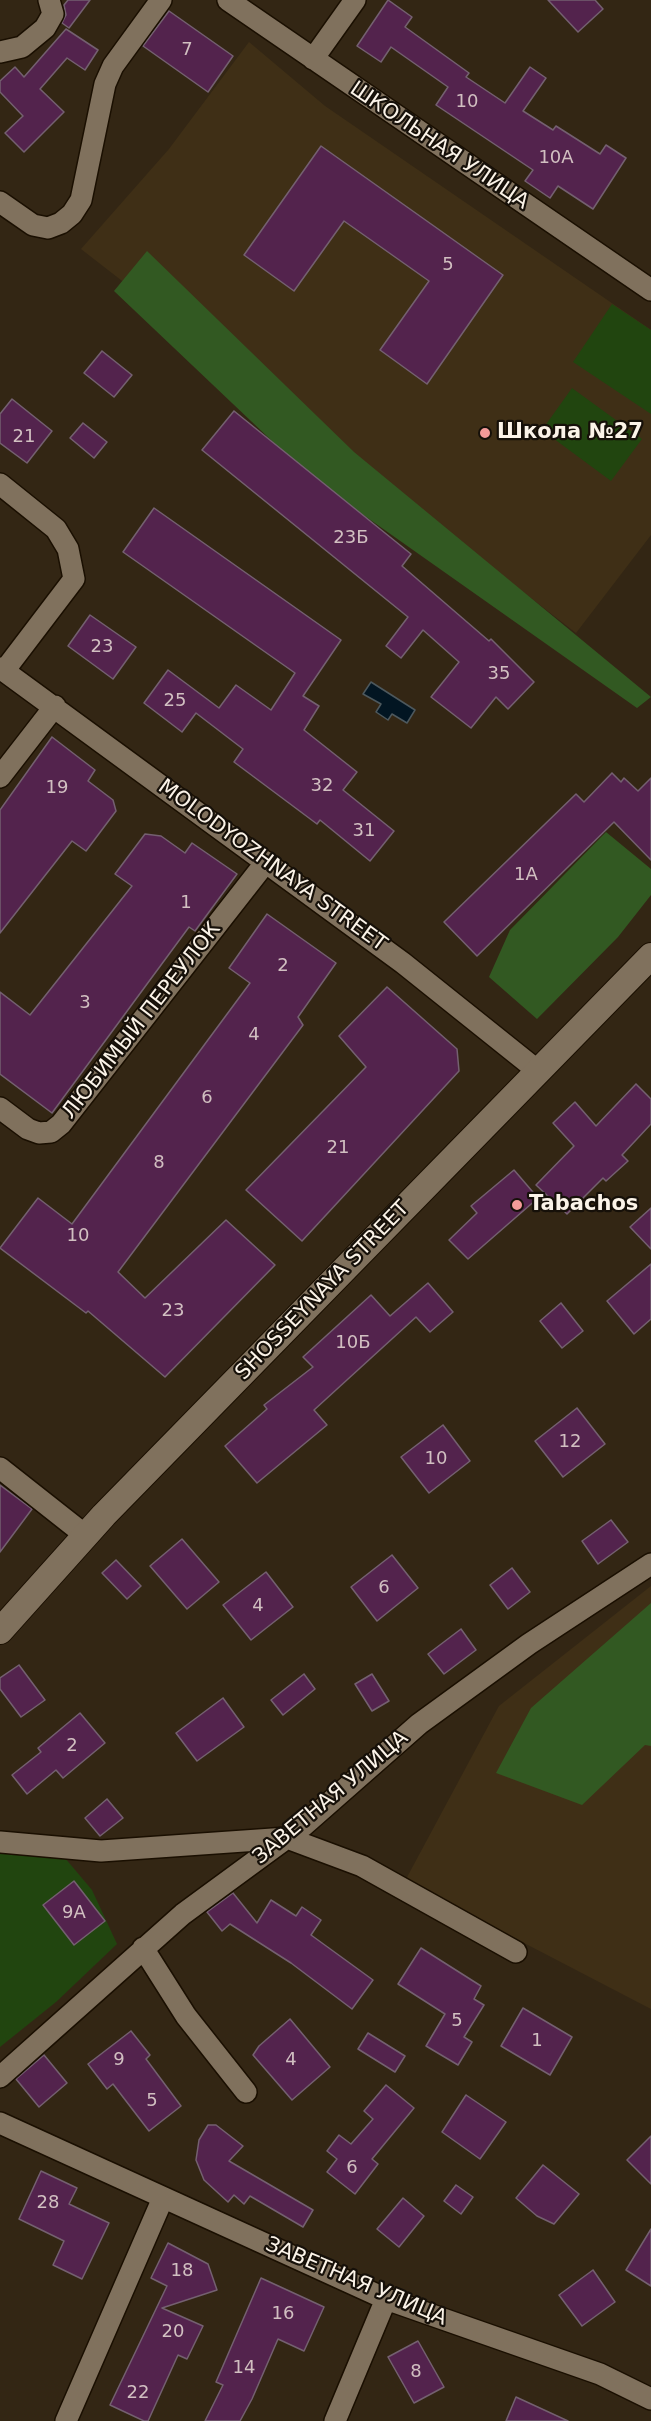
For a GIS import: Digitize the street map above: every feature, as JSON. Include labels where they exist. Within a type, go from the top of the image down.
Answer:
[{"type":"street","points":[[0,52],[22,46],[45,28],[52,14],[50,0]]},
{"type":"street","points":[[0,202],[33,225],[48,228],[61,223],[72,214],[81,200],[105,84],[113,66],[161,0]]},
{"type":"street","name":"ШКОЛЬНАЯ УЛИЦА","points":[[228,0],[651,290]]},
{"type":"street","points":[[313,59],[355,0]]},
{"type":"street","points":[[0,484],[56,529],[68,549],[75,579],[2,669]]},
{"type":"street","name":"MOLODYOZHNAYA STREET","points":[[2,669],[403,963],[538,1071]]},
{"type":"street","points":[[0,777],[55,706]]},
{"type":"street","name":"ЛЮБИМЫЙ ПЕРЕУЛОК","points":[[0,1108],[28,1129],[39,1133],[51,1132],[60,1124],[266,862]]},
{"type":"street","name":"SHOSSEYNAYA STREET","points":[[0,1631],[85,1535],[651,956]]},
{"type":"street","points":[[0,1468],[85,1535]]},
{"type":"street","name":"ЗАВЕТНАЯ УЛИЦА","points":[[0,2077],[183,1914],[287,1838],[419,1724],[529,1644],[651,1564]]},
{"type":"street","points":[[0,1842],[101,1851],[287,1838],[362,1866],[516,1952]]},
{"type":"street","points":[[143,1948],[186,2016],[246,2092]]},
{"type":"street","name":"ЗАВЕТНАЯ УЛИЦА","points":[[0,2123],[386,2299],[600,2374],[651,2399]]},
{"type":"street","points":[[66,2421],[163,2198]]},
{"type":"street","points":[[335,2421],[386,2299]]},
{"type":"shaded area","name":"Школа №27","points":[[249,42],[325,106],[651,330],[651,535],[576,633],[81,249],[169,149]]},
{"type":"shaded area","points":[[651,1586],[651,2009],[405,1881],[499,1706]]},
{"type":"green space","points":[[147,251],[354,452],[651,697],[637,708],[311,478],[114,291]]},
{"type":"green space","points":[[612,304],[651,330],[651,414],[573,362]]},
{"type":"green space","points":[[572,388],[642,439],[611,481],[542,430]]},
{"type":"green space","points":[[606,832],[651,869],[651,895],[618,937],[537,1019],[489,977],[510,930]]},
{"type":"green space","points":[[651,1603],[651,1746],[645,1745],[582,1805],[496,1773],[531,1708]]},
{"type":"green space","points":[[0,1852],[65,1858],[92,1890],[117,1944],[56,2002],[0,2047]]},
{"type":"water","points":[[371,682],[415,710],[407,723],[392,714],[388,720],[376,712],[381,704],[363,694]]},
{"type":"building","points":[[68,0],[90,0],[69,28],[62,23],[66,15],[64,5]]},
{"type":"building","points":[[388,0],[412,17],[405,27],[469,73],[466,77],[505,103],[530,67],[546,78],[523,111],[553,130],[556,126],[600,154],[606,145],[626,158],[593,209],[558,186],[550,198],[525,181],[533,170],[436,105],[448,87],[391,47],[381,62],[357,46]]},
{"type":"building","points":[[548,0],[595,0],[603,9],[578,32]]},
{"type":"building","points":[[169,11],[233,56],[208,92],[143,46]]},
{"type":"building","points":[[66,29],[98,50],[85,70],[67,58],[40,89],[64,112],[24,152],[5,133],[23,116],[0,92],[0,81],[15,67],[24,77]]},
{"type":"building","points":[[321,146],[503,275],[427,384],[380,350],[429,281],[344,221],[294,291],[244,255]]},
{"type":"building","points":[[102,351],[132,375],[114,397],[84,373]]},
{"type":"building","points":[[12,399],[52,431],[27,463],[0,443],[0,414]]},
{"type":"building","points":[[234,411],[411,554],[402,566],[489,641],[491,639],[534,682],[508,709],[496,697],[471,728],[431,697],[459,662],[423,630],[401,658],[386,646],[408,617],[202,450]]},
{"type":"building","points":[[83,423],[107,442],[94,458],[70,438]]},
{"type":"building","points":[[154,508],[341,640],[303,696],[319,706],[304,730],[357,772],[343,790],[394,831],[370,861],[320,820],[317,824],[234,762],[243,749],[196,713],[182,732],[144,703],[168,670],[219,708],[236,685],[271,710],[295,673],[123,552]]},
{"type":"building","points":[[90,615],[136,647],[113,679],[68,646]]},
{"type":"building","points":[[52,737],[95,770],[88,781],[113,800],[116,811],[86,851],[72,841],[0,933],[0,810]]},
{"type":"building","points":[[612,773],[621,782],[624,778],[638,791],[651,778],[651,860],[614,822],[477,956],[444,922],[576,794],[584,802]]},
{"type":"building","points":[[145,834],[161,836],[185,853],[192,843],[237,874],[195,931],[189,927],[52,1113],[0,1074],[0,992],[30,1015],[132,886],[115,874]]},
{"type":"building","points":[[267,914],[336,963],[298,1017],[303,1025],[118,1272],[145,1298],[226,1220],[275,1265],[165,1377],[88,1311],[86,1313],[0,1248],[38,1198],[72,1224],[250,983],[229,968]]},
{"type":"building","points":[[387,987],[457,1049],[459,1071],[302,1241],[246,1190],[366,1067],[339,1036]]},
{"type":"building","points":[[636,1084],[651,1099],[651,1124],[622,1155],[628,1161],[606,1181],[603,1178],[567,1214],[536,1185],[574,1146],[553,1123],[575,1102],[596,1126]]},
{"type":"building","points":[[514,1170],[538,1198],[468,1259],[449,1240],[477,1213],[471,1206]]},
{"type":"building","points":[[651,1208],[651,1249],[630,1227]]},
{"type":"building","points":[[651,1264],[651,1319],[634,1334],[607,1301]]},
{"type":"building","points":[[428,1283],[453,1312],[430,1332],[416,1317],[314,1410],[327,1425],[257,1483],[225,1446],[267,1409],[264,1405],[313,1367],[303,1357],[371,1295],[390,1316]]},
{"type":"building","points":[[561,1303],[583,1331],[562,1348],[540,1321]]},
{"type":"building","points":[[577,1408],[605,1444],[563,1477],[535,1441]]},
{"type":"building","points":[[443,1425],[470,1461],[429,1493],[401,1457]]},
{"type":"building","points":[[0,1485],[32,1509],[0,1552]]},
{"type":"building","points":[[611,1520],[628,1542],[598,1564],[582,1541]]},
{"type":"building","points":[[182,1539],[219,1582],[187,1609],[150,1566]]},
{"type":"building","points":[[392,1555],[418,1588],[377,1621],[351,1587]]},
{"type":"building","points":[[116,1560],[141,1586],[127,1599],[102,1573]]},
{"type":"building","points":[[512,1568],[530,1592],[508,1609],[490,1585]]},
{"type":"building","points":[[266,1572],[293,1607],[251,1640],[223,1605]]},
{"type":"building","points":[[461,1629],[476,1650],[444,1674],[428,1654]]},
{"type":"building","points":[[19,1665],[45,1700],[21,1717],[0,1689],[0,1678]]},
{"type":"building","points":[[304,1674],[315,1689],[283,1715],[271,1700]]},
{"type":"building","points":[[372,1674],[389,1701],[372,1711],[355,1684]]},
{"type":"building","points":[[223,1698],[244,1727],[197,1761],[176,1733]]},
{"type":"building","points":[[80,1713],[105,1743],[63,1778],[56,1770],[27,1794],[12,1775],[41,1752],[38,1748]]},
{"type":"building","points":[[107,1799],[123,1818],[100,1836],[85,1818]]},
{"type":"building","points":[[74,1881],[105,1921],[74,1945],[43,1905]]},
{"type":"building","points":[[233,1893],[257,1923],[271,1900],[296,1916],[302,1907],[321,1920],[311,1935],[373,1980],[352,2009],[291,1963],[230,1924],[222,1931],[207,1912]]},
{"type":"building","points":[[421,1948],[481,1986],[474,1999],[484,2005],[464,2037],[472,2042],[458,2065],[426,2046],[445,2014],[398,1984]]},
{"type":"building","points":[[523,2008],[572,2037],[550,2075],[501,2046]]},
{"type":"building","points":[[290,2019],[330,2067],[292,2100],[253,2055],[259,2046]]},
{"type":"building","points":[[131,2031],[150,2055],[146,2059],[181,2106],[149,2131],[113,2084],[107,2089],[88,2064]]},
{"type":"building","points":[[368,2033],[405,2056],[395,2072],[358,2049]]},
{"type":"building","points":[[44,2055],[67,2083],[39,2107],[16,2079]]},
{"type":"building","points":[[386,2085],[414,2108],[372,2159],[378,2164],[355,2194],[327,2172],[337,2159],[327,2151],[339,2135],[351,2144],[373,2119],[364,2111]]},
{"type":"building","points":[[466,2095],[506,2122],[480,2159],[442,2132]]},
{"type":"building","points":[[208,2125],[216,2125],[243,2146],[229,2161],[313,2210],[303,2227],[250,2196],[244,2204],[234,2195],[228,2202],[204,2180],[196,2160],[199,2140]]},
{"type":"building","points":[[651,2136],[651,2184],[627,2160]]},
{"type":"building","points":[[543,2165],[579,2194],[554,2224],[537,2216],[516,2198]]},
{"type":"building","points":[[41,2171],[77,2188],[69,2204],[109,2223],[82,2279],[53,2265],[64,2241],[19,2219]]},
{"type":"building","points":[[456,2185],[473,2197],[461,2214],[444,2201]]},
{"type":"building","points":[[403,2198],[424,2216],[399,2247],[377,2229]]},
{"type":"building","points":[[651,2229],[651,2286],[626,2270]]},
{"type":"building","points":[[168,2243],[208,2264],[217,2290],[162,2308],[203,2326],[187,2359],[178,2355],[148,2421],[144,2421],[110,2405],[167,2286],[151,2278]]},
{"type":"building","points":[[593,2270],[615,2302],[582,2326],[559,2295]]},
{"type":"building","points":[[261,2278],[324,2307],[304,2351],[278,2339],[240,2421],[205,2421],[223,2385],[216,2382]]},
{"type":"building","points":[[418,2341],[444,2387],[414,2403],[388,2357]]},
{"type":"building","points":[[516,2397],[568,2421],[506,2421]]},
{"type":"place","name":"Школа №27","points":[[485,433]]},
{"type":"place","name":"Tabachos","points":[[517,1205]]}]
